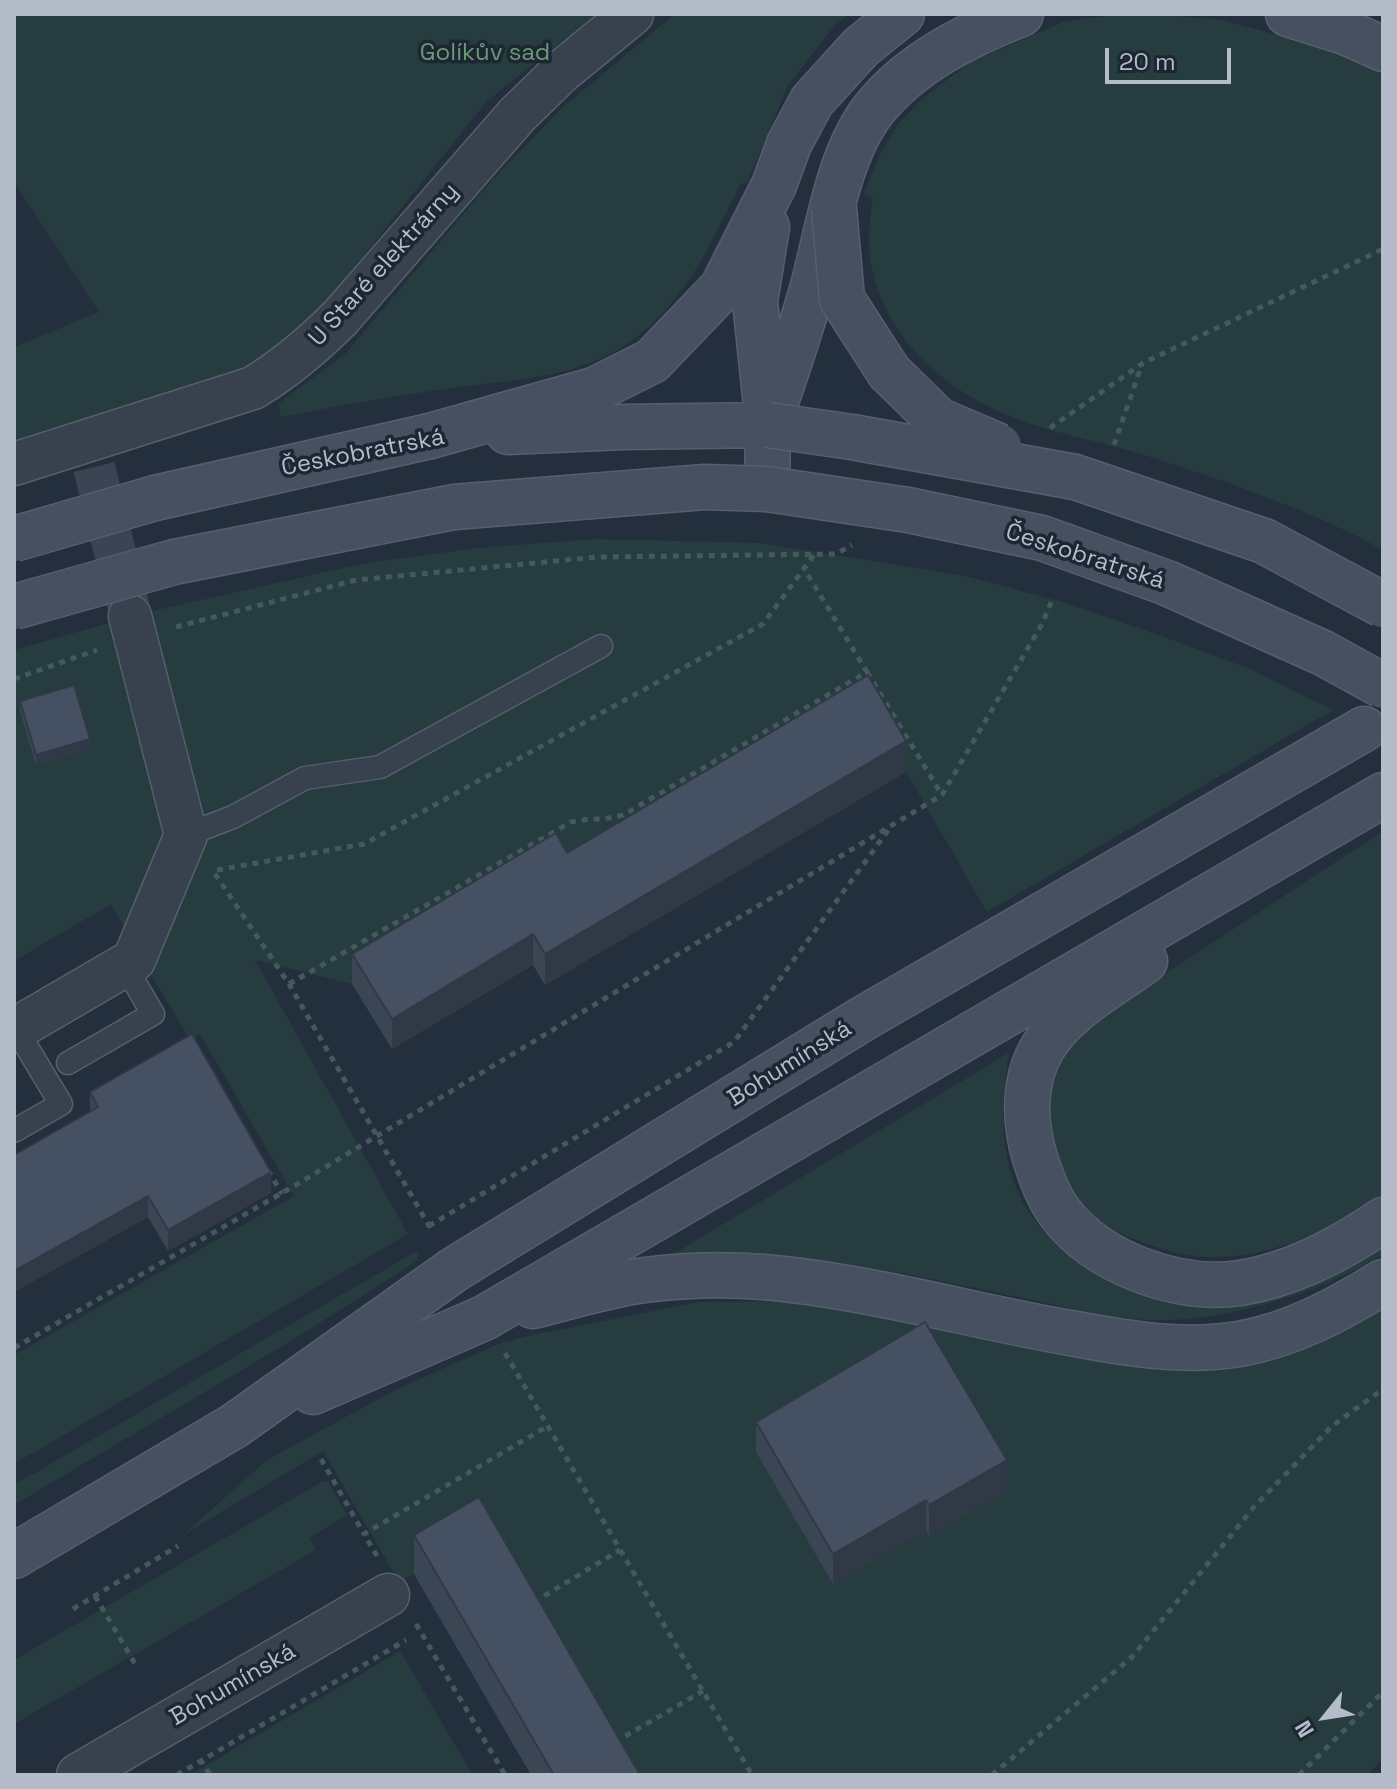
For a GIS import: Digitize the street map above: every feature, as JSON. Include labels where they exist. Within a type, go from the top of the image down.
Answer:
[{"type":"main road","points":[[430,436],[594,390],[652,361],[722,288],[812,101],[861,47],[902,14]]},
{"type":"main road","points":[[768,425],[799,339],[851,150],[874,110],[908,75],[950,46],[1021,14]]},
{"type":"main road","points":[[1288,14],[1345,32],[1383,49]]},
{"type":"main road","points":[[767,489],[768,425],[755,301],[774,185]]},
{"type":"main road","points":[[835,200],[842,299],[889,372],[938,420],[1075,477]]},
{"type":"main road","name":"Českobratrská","points":[[14,539],[155,498],[430,436],[623,427],[768,425],[1075,477],[1264,541],[1383,605]]},
{"type":"main road","name":"Českobratrská","points":[[14,607],[174,562],[454,507],[705,487],[767,489],[908,510],[1042,538],[1167,583],[1323,653],[1383,686]]},
{"type":"main road","name":"Bohumínská","points":[[14,1556],[234,1426],[455,1269],[864,1018],[1280,776],[1360,726]]},
{"type":"main road","name":"Bohumínská","points":[[234,1426],[484,1318],[1383,795]]},
{"type":"main road","points":[[1313,835],[1063,1023],[1044,1045],[1028,1087],[1027,1107],[1033,1150],[1054,1206],[1076,1230],[1123,1260],[1174,1280],[1224,1284],[1258,1278],[1326,1253],[1383,1220]]},
{"type":"main road","points":[[484,1318],[643,1281],[713,1276],[755,1277],[873,1292],[1006,1322],[1146,1346],[1200,1348],[1239,1344],[1280,1333],[1331,1312],[1383,1282]]},
{"type":"street","name":"U Staré elektrárny","points":[[14,464],[92,453],[253,388],[283,369],[340,318],[531,100],[632,14]]},
{"type":"street","points":[[15,1030],[134,960],[186,835],[133,627]]},
{"type":"street","name":"Bohumínská","points":[[78,1775],[392,1592]]},
{"type":"lane","points":[[186,835],[233,817],[305,778],[380,767],[601,646]]},
{"type":"lane","points":[[68,1063],[153,1014],[125,966]]},
{"type":"lane","points":[[14,1131],[61,1104],[15,1030]]},
{"type":"path","points":[[1114,446],[1143,363],[1383,249]]},
{"type":"path","points":[[417,1205],[289,984],[212,871],[364,844],[763,624],[814,554]]},
{"type":"path","points":[[14,679],[133,627],[356,580],[598,557],[836,554]]},
{"type":"path","points":[[805,570],[942,795]]},
{"type":"path","points":[[14,1348],[282,1194],[942,795],[1042,624],[1052,600]]},
{"type":"path","points":[[289,984],[571,822],[623,815],[867,672]]},
{"type":"path","points":[[429,1226],[734,1042],[892,825]]},
{"type":"path","points":[[266,1167],[282,1194]]},
{"type":"path","points":[[518,1374],[752,1775]]},
{"type":"path","points":[[992,1775],[1132,1657],[1254,1507],[1332,1426],[1383,1389]]},
{"type":"path","points":[[364,1534],[548,1426]]},
{"type":"path","points":[[321,1459],[364,1534],[392,1592],[505,1775]]},
{"type":"path","points":[[73,1609],[178,1546]]},
{"type":"path","points":[[539,1616],[531,1603],[620,1550]]},
{"type":"path","points":[[95,1596],[137,1667]]},
{"type":"path","points":[[177,1775],[406,1640]]},
{"type":"path","points":[[608,1731],[616,1743],[703,1691]]},
{"type":"path","points":[[1299,1775],[1383,1692]]},
{"type":"green space","name":"Golíkův sad","points":[[14,14],[596,14],[486,102],[315,317],[247,368],[14,440],[14,347],[99,312],[14,182]]},
{"type":"green space","points":[[675,14],[850,14],[835,25],[788,85],[747,183],[741,183],[696,270],[650,326],[610,354],[565,371],[383,398],[281,417],[278,404],[346,353],[493,179],[563,107]]},
{"type":"green space","points":[[1153,14],[1223,20],[1317,46],[1383,75],[1383,550],[1297,509],[1237,486],[1007,415],[960,390],[938,374],[902,336],[888,314],[871,264],[869,247],[873,197],[864,194],[880,154],[898,124],[922,99],[969,63],[1063,22],[1112,15]]},
{"type":"green space","points":[[595,539],[760,543],[966,576],[1062,602],[1156,634],[1248,668],[1333,710],[987,912],[868,706],[455,923],[352,984],[255,960],[408,1234],[14,1464],[14,1355],[294,1196],[200,1034],[190,1040],[142,959],[152,935],[125,928],[111,904],[14,961],[14,650],[148,612],[361,564],[477,548]]},
{"type":"green space","points":[[1383,831],[1383,1198],[1317,1233],[1244,1255],[1194,1256],[1147,1244],[1097,1221],[1073,1199],[1052,1151],[1046,1125],[1051,1084],[1070,1041],[1093,1021]]},
{"type":"green space","points":[[1009,1053],[1003,1114],[1005,1143],[1010,1171],[1021,1197],[1036,1221],[1057,1242],[1108,1274],[1122,1279],[1138,1279],[1383,1246],[1383,1254],[1301,1293],[1237,1311],[1174,1320],[1101,1315],[923,1277],[835,1263],[760,1260],[660,1262]]},
{"type":"green space","points":[[415,1252],[419,1254],[417,1261],[291,1341],[14,1505],[14,1485]]},
{"type":"green space","points":[[801,1301],[1104,1359],[1383,1307],[1383,1759],[1367,1775],[618,1775],[415,1574],[399,1582],[323,1451],[183,1535],[267,1460],[397,1389],[498,1344],[699,1302]]},
{"type":"green space","points":[[323,1481],[328,1482],[347,1515],[309,1538],[316,1550],[14,1724],[14,1660]]},
{"type":"green space","points":[[400,1651],[473,1775],[190,1775]]},
{"type":"building","points":[[868,675],[906,741],[545,954],[533,934],[392,1019],[352,954],[556,833],[567,853]]},
{"type":"building","points":[[74,685],[90,739],[36,755],[20,701]]},
{"type":"building","points":[[192,1034],[271,1172],[168,1230],[148,1196],[14,1271],[14,1155],[98,1107],[90,1092]]},
{"type":"building","points":[[925,1322],[1007,1460],[929,1505],[926,1500],[833,1554],[756,1422]]},
{"type":"building","points":[[479,1497],[640,1775],[554,1775],[414,1535]]},
{"type":"tunnel","points":[[94,467],[129,609]]}]
